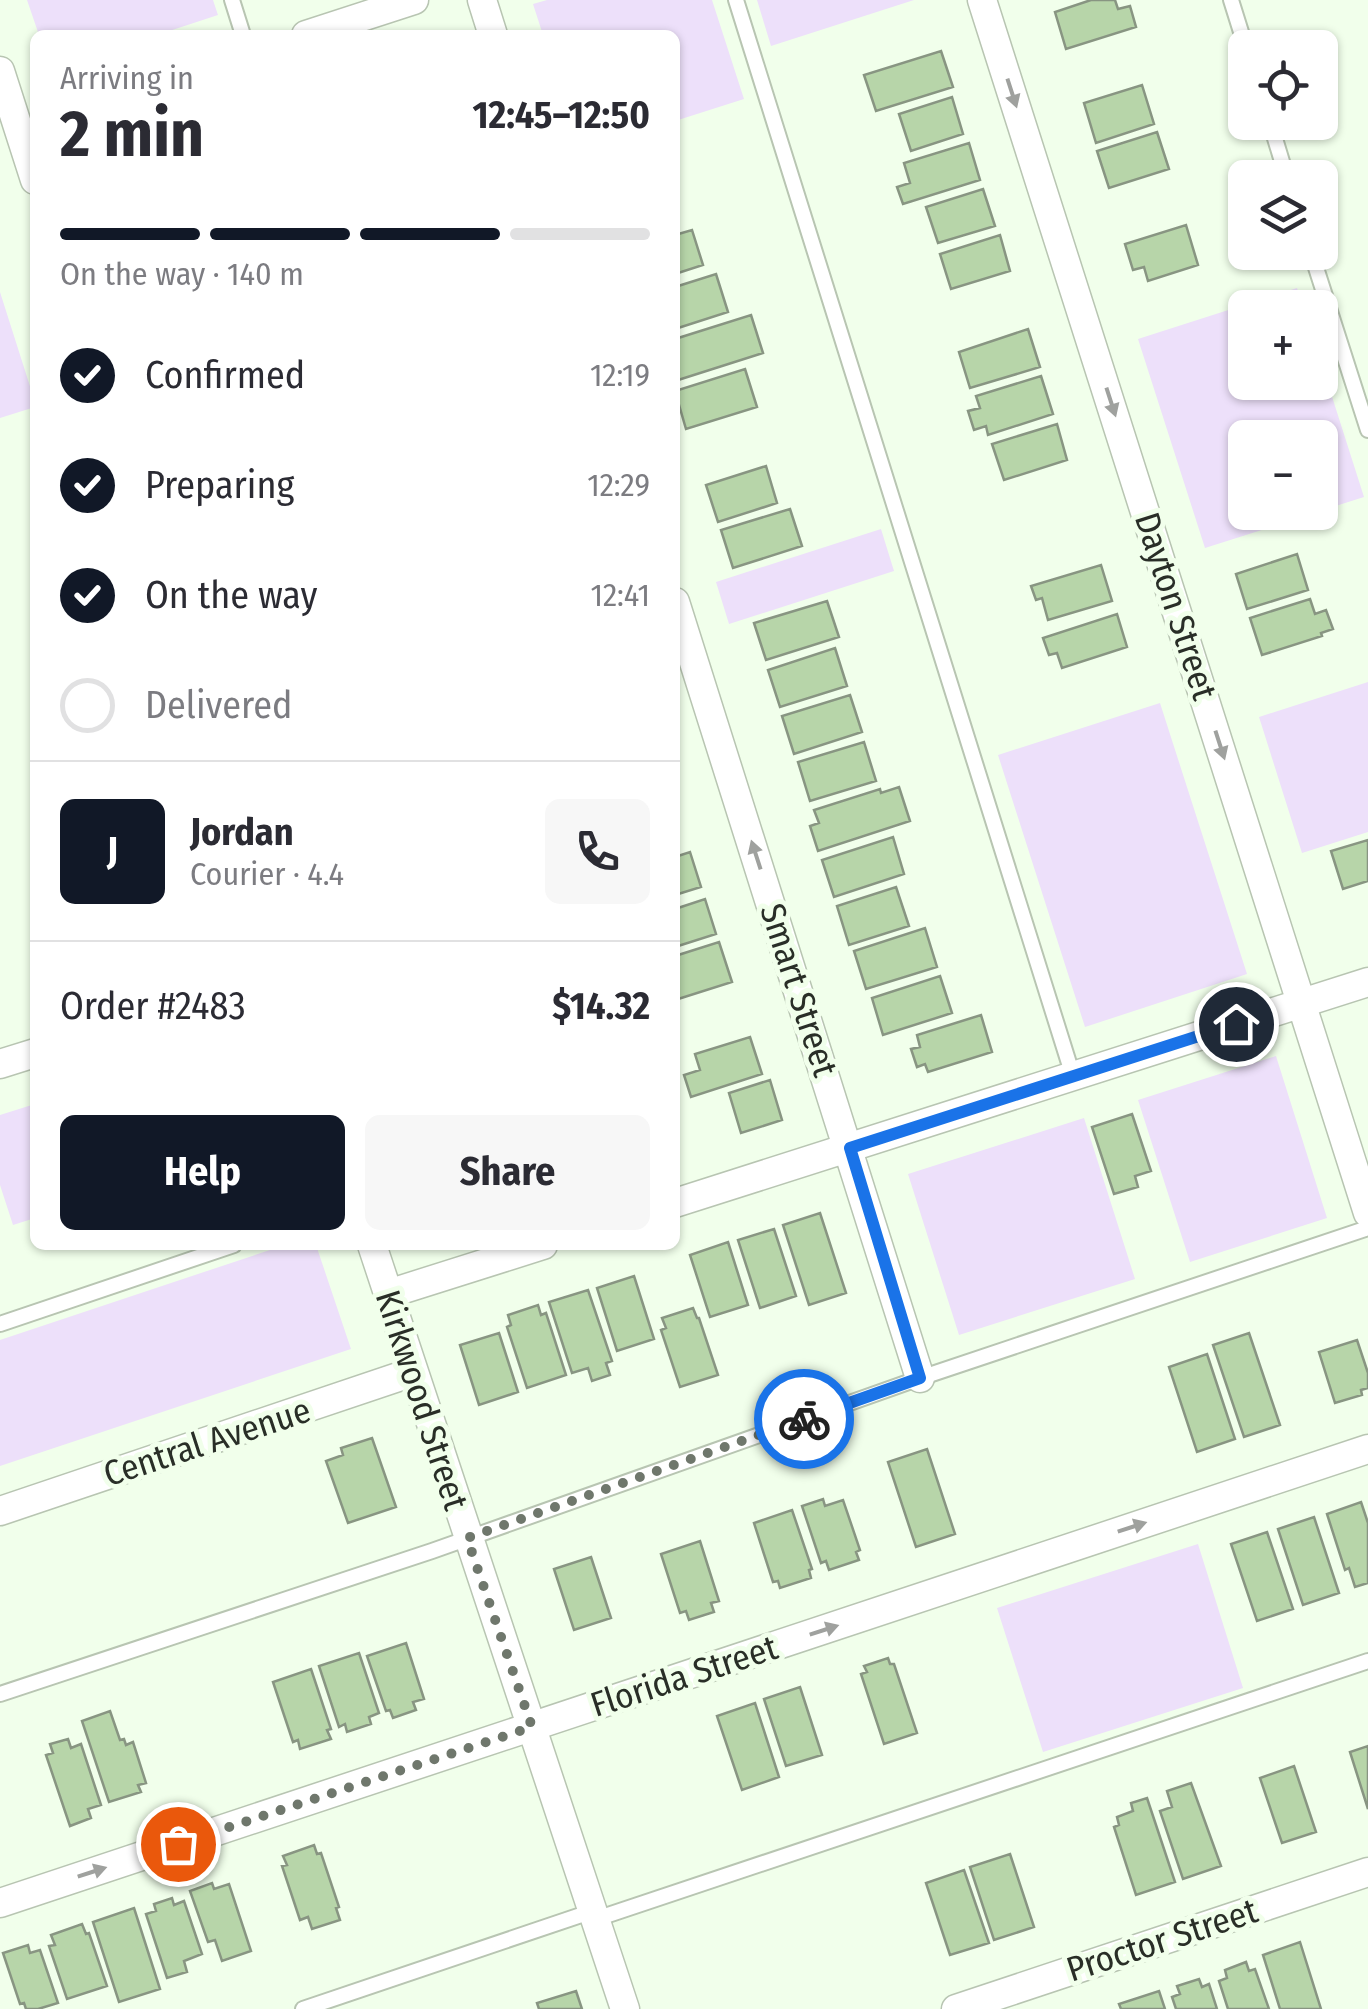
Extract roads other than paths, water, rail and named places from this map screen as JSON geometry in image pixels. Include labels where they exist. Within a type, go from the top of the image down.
[{"type":"street","points":[[321,30],[414,0]]},
{"type":"street","points":[[482,0],[492,30]]},
{"type":"street","name":"Dayton Street","points":[[982,0],[1368,1213]]},
{"type":"street","points":[[0,70],[27,125]]},
{"type":"street","name":"Smart Street","points":[[680,618],[920,1378]]},
{"type":"street","points":[[680,1202],[1368,982]]},
{"type":"street","points":[[0,1064],[30,1055]]},
{"type":"street","name":"Kirkwood Street","points":[[374,1250],[625,2009]]},
{"type":"street","points":[[388,1294],[527,1250]]},
{"type":"street","name":"Central Avenue","points":[[0,1511],[413,1372]]},
{"type":"street","name":"Florida Street","points":[[0,1903],[1368,1449]]},
{"type":"street","name":"Proctor Street","points":[[956,2009],[1368,1872]]},
{"type":"lane","points":[[232,0],[241,30]]},
{"type":"lane","points":[[736,0],[1074,1076]]},
{"type":"lane","points":[[1231,0],[1240,30]]},
{"type":"lane","points":[[1318,270],[1368,430]]},
{"type":"lane","points":[[0,1694],[1368,1228]]},
{"type":"lane","points":[[0,1324],[219,1250]]},
{"type":"lane","points":[[303,2009],[1368,1661]]}]
